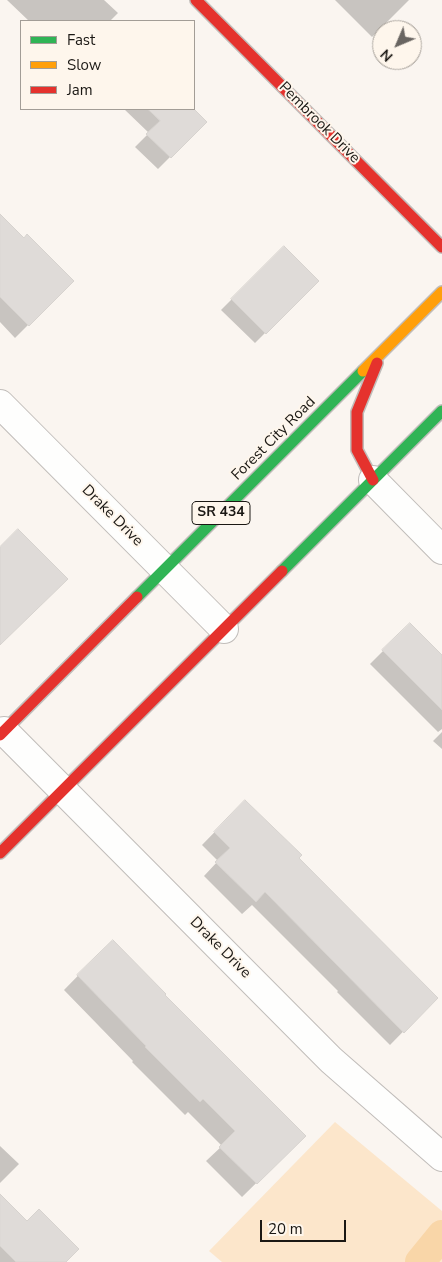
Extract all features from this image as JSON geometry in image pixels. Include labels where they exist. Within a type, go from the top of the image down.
[{"type":"main road","name":"Pembrook Drive","points":[[196,0],[442,247]]},
{"type":"main road","name":"Forest City Road","points":[[2,733],[442,292]]},
{"type":"main road","points":[[373,480],[357,450],[357,412],[382,352]]},
{"type":"main road","points":[[0,853],[442,411]]},
{"type":"street","name":"Drake Drive","points":[[0,404],[224,628]]},
{"type":"street","points":[[373,480],[442,550]]},
{"type":"street","name":"Drake Drive","points":[[2,733],[63,790],[331,1060],[441,1156]]},
{"type":"shaded area","points":[[335,1122],[442,1211],[442,1262],[222,1262],[209,1251]]},
{"type":"building","points":[[149,110],[195,110],[207,122],[171,158],[146,134],[160,121]]},
{"type":"building","points":[[0,214],[24,238],[27,234],[74,281],[29,326],[0,297]]},
{"type":"building","points":[[284,246],[319,281],[266,334],[231,299]]},
{"type":"building","points":[[18,529],[68,579],[0,645],[0,547]]},
{"type":"building","points":[[410,623],[442,655],[442,710],[382,650]]},
{"type":"building","points":[[245,800],[302,855],[299,858],[438,998],[404,1033],[265,892],[256,902],[215,862],[230,848],[214,832]]},
{"type":"building","points":[[113,940],[165,995],[306,1136],[257,1184],[219,1147],[235,1131],[203,1099],[200,1102],[77,975]]},
{"type":"building","points":[[0,1194],[27,1221],[39,1209],[79,1249],[66,1262],[16,1262],[0,1246]]},
{"type":"waterway","points":[[420,1262],[442,1235]]},
{"type":"traffic: fast","points":[[137,597],[363,371]]},
{"type":"traffic: fast","points":[[282,571],[442,411]]},
{"type":"traffic: slow","points":[[363,371],[442,292]]},
{"type":"traffic: jam","points":[[196,0],[442,247]]},
{"type":"traffic: jam","points":[[373,480],[357,450],[357,412],[377,363]]},
{"type":"traffic: jam","points":[[0,853],[282,571]]},
{"type":"traffic: jam","points":[[0,735],[137,597]]}]
